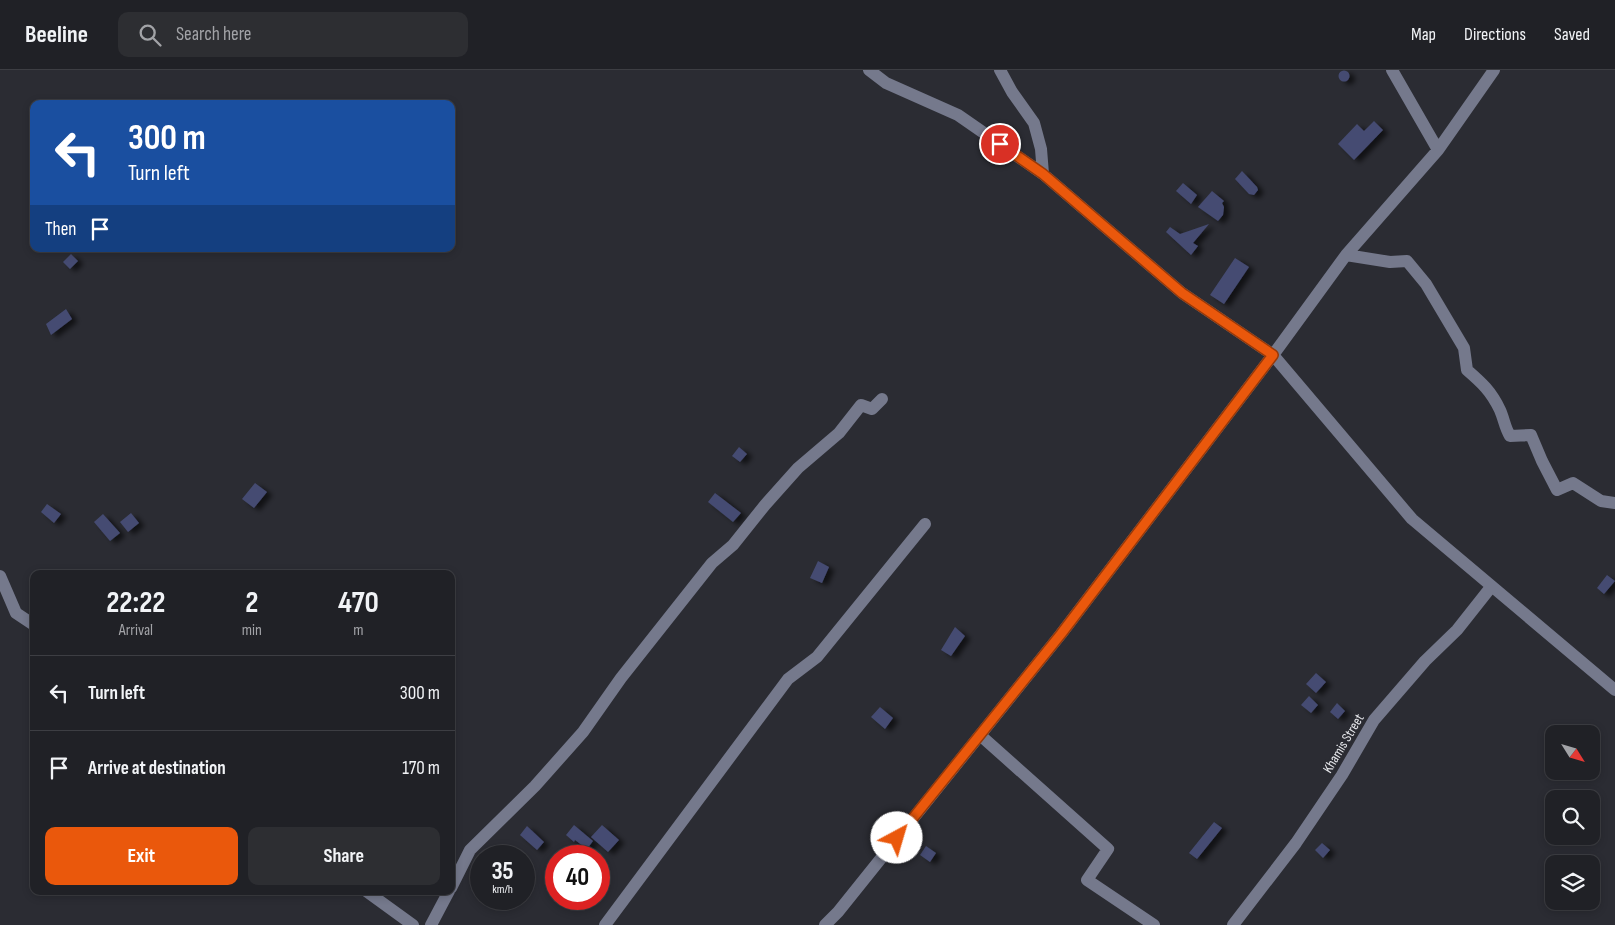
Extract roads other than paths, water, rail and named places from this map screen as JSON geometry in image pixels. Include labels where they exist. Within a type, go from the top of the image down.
[{"type":"street","points":[[869,70],[886,83],[958,115],[1043,174],[1182,293],[1273,355],[1412,519],[1615,690]]},
{"type":"street","points":[[1000,70],[1012,92],[1034,124],[1041,149],[1043,174]]},
{"type":"street","points":[[1392,70],[1438,150]]},
{"type":"street","points":[[825,925],[838,912],[1061,634],[1273,355],[1346,255],[1438,150],[1494,70]]},
{"type":"street","points":[[1346,255],[1390,262],[1408,261],[1426,284],[1464,348],[1466,370],[1488,388],[1510,436],[1530,435],[1557,490],[1572,483],[1602,501],[1615,503]]},
{"type":"street","points":[[455,880],[470,850],[535,786],[583,732],[621,678],[712,562],[732,545],[798,468],[839,433],[861,405],[872,408],[882,399]]},
{"type":"street","points":[[605,925],[788,679],[818,657],[925,524]]},
{"type":"street","points":[[0,576],[16,613],[30,622]]},
{"type":"street","name":"Khamis Street","points":[[1233,925],[1296,843],[1342,775],[1374,720],[1426,661],[1457,630],[1491,587]]},
{"type":"street","points":[[980,735],[1108,849],[1086,880],[1154,925]]},
{"type":"street","points":[[372,895],[414,925]]},
{"type":"street","points":[[432,925],[448,895]]}]
